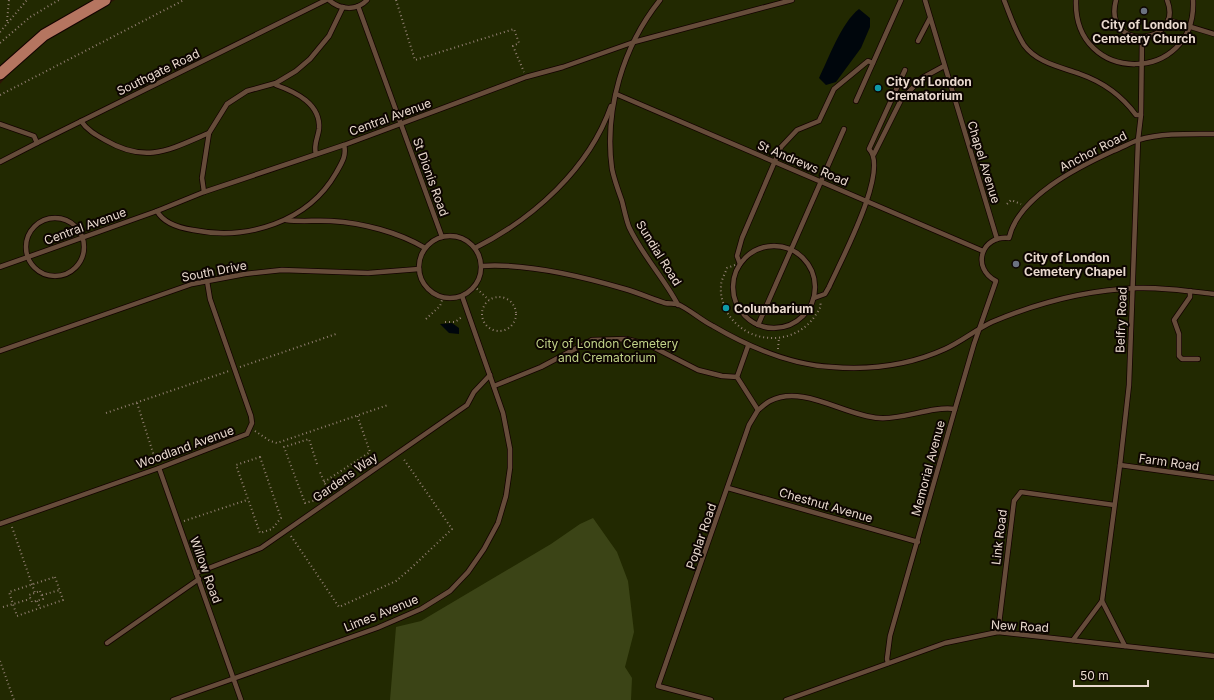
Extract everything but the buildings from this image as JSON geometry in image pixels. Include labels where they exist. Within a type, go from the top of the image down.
[{"type":"main road","points":[[0,74],[44,35],[105,0]]},
{"type":"lane","name":"Southgate Road","points":[[0,162],[327,0],[343,7]]},
{"type":"lane","points":[[204,192],[202,178],[209,133],[227,104],[238,96],[258,87],[276,83],[296,71],[319,49],[329,36],[343,7],[358,6],[368,0]]},
{"type":"lane","points":[[475,248],[510,228],[532,212],[557,189],[577,165],[597,137],[616,94],[634,42],[660,0]]},
{"type":"lane","name":"Central Avenue","points":[[0,267],[157,211],[204,192],[344,145],[526,77],[563,67],[634,42],[792,0]]},
{"type":"lane","points":[[856,101],[901,0]]},
{"type":"lane","name":"Chapel Avenue","points":[[925,0],[997,239]]},
{"type":"lane","points":[[1004,0],[1015,28],[1025,46],[1037,56],[1057,67],[1100,83],[1115,92],[1136,115],[1141,115]]},
{"type":"lane","points":[[1076,0],[1080,28],[1084,36],[1096,51],[1121,64],[1141,65],[1158,60],[1174,50],[1183,39],[1190,27],[1193,13],[1193,0]]},
{"type":"lane","points":[[1114,0],[1115,14],[1119,26],[1126,33],[1142,38],[1158,33],[1168,20],[1169,11],[1167,0]]},
{"type":"lane","name":"St Dionis Road","points":[[358,6],[442,237]]},
{"type":"lane","points":[[918,41],[930,18]]},
{"type":"lane","points":[[1168,20],[1214,34]]},
{"type":"lane","name":"Belfry Road","points":[[1073,640],[1102,601],[1120,465],[1129,385],[1138,140],[1141,115],[1142,38]]},
{"type":"lane","points":[[740,264],[736,256],[742,238],[781,147],[797,130],[819,121],[834,89],[868,61],[873,63]]},
{"type":"lane","points":[[814,298],[825,294],[829,287],[867,201],[873,186],[875,168],[874,154],[901,100],[922,78],[944,66]]},
{"type":"lane","points":[[874,154],[869,149],[905,70]]},
{"type":"lane","points":[[276,83],[276,85],[300,96],[314,109],[319,123],[314,148],[316,154]]},
{"type":"lane","name":"St Andrews Road","points":[[616,94],[983,251]]},
{"type":"lane","name":"Sundial Road","points":[[616,94],[611,118],[610,141],[612,170],[629,227],[678,305]]},
{"type":"lane","points":[[81,121],[94,134],[116,147],[148,153],[166,151],[184,145],[209,133]]},
{"type":"lane","points":[[0,124],[34,136],[38,143]]},
{"type":"lane","points":[[758,326],[844,130]]},
{"type":"lane","name":"Anchor Road","points":[[997,239],[1009,238],[1011,227],[1027,207],[1063,176],[1085,164],[1138,140],[1182,134],[1214,134]]},
{"type":"lane","points":[[157,211],[160,217],[169,223],[203,232],[230,233],[256,230],[285,220],[320,196],[331,182],[343,162],[345,150],[344,145]]},
{"type":"lane","points":[[57,218],[66,220],[74,226],[82,237],[83,252],[80,261],[75,268],[67,274],[48,276],[39,272],[32,266],[28,257],[26,248],[27,238],[39,223],[47,219],[57,218]]},
{"type":"lane","points":[[285,220],[331,221],[361,225],[392,234],[425,248]]},
{"type":"lane","points":[[451,235],[469,241],[475,248],[482,266],[481,275],[474,286],[462,296],[455,298],[443,297],[428,289],[423,283],[419,269],[420,259],[425,248],[431,242],[442,237],[451,235]]},
{"type":"lane","points":[[983,251],[991,241],[997,239]]},
{"type":"lane","points":[[768,246],[780,246],[791,249],[801,255],[809,264],[814,275],[816,287],[814,298],[809,309],[802,318],[792,325],[781,328],[758,326],[748,319],[740,310],[735,299],[733,287],[735,275],[740,264],[752,253],[768,246]]},
{"type":"lane","name":"Memorial Avenue","points":[[888,663],[887,659],[890,636],[955,409],[979,329],[996,281],[986,274],[983,269],[983,251]]},
{"type":"lane","points":[[482,266],[513,266],[576,276],[617,286],[665,303],[678,305],[748,346],[807,364],[850,368],[887,366],[915,360],[944,349],[992,322],[1052,302],[1091,294],[1132,289],[1190,291],[1214,294]]},
{"type":"lane","name":"South Drive","points":[[0,350],[192,284],[207,281],[282,270],[368,273],[419,269]]},
{"type":"lane","name":"Woodland Avenue","points":[[1,521],[9,520],[159,468],[240,438],[247,434],[251,428],[251,416],[210,299],[207,281]]},
{"type":"lane","points":[[1190,291],[1190,297],[1174,320],[1179,334],[1179,356],[1182,359],[1198,359]]},
{"type":"lane","points":[[462,296],[493,383],[541,367],[592,340],[626,339],[649,345],[698,370],[722,376],[737,376]]},
{"type":"lane","points":[[737,376],[748,346]]},
{"type":"lane","name":"Gardens Way","points":[[196,573],[261,548],[466,405],[477,389],[490,375]]},
{"type":"lane","points":[[737,376],[758,410],[770,401],[785,396],[803,397],[865,416],[881,418],[955,409]]},
{"type":"lane","name":"Limes Avenue","points":[[173,700],[400,619],[421,609],[450,591],[468,572],[484,549],[498,523],[506,496],[510,468],[510,449],[507,429],[493,383]]},
{"type":"lane","name":"Poplar Road","points":[[711,700],[658,686],[749,426],[758,410]]},
{"type":"lane","name":"Farm Road","points":[[1120,465],[1214,478]]},
{"type":"lane","name":"Willow Road","points":[[159,468],[241,700]]},
{"type":"lane","name":"Chestnut Avenue","points":[[728,488],[918,542]]},
{"type":"lane","name":"Link Road","points":[[998,632],[1014,501],[1022,492],[1114,505]]},
{"type":"lane","points":[[107,643],[199,580]]},
{"type":"lane","points":[[1102,601],[1125,646]]},
{"type":"lane","name":"New Road","points":[[786,700],[945,643],[998,632],[1214,656]]},
{"type":"path","points":[[7,21],[9,0]]},
{"type":"path","points":[[0,32],[7,21],[27,0]]},
{"type":"path","points":[[0,43],[30,17],[59,0]]},
{"type":"path","points":[[0,95],[184,0]]},
{"type":"path","points":[[396,0],[415,60],[514,29],[519,43],[513,46],[526,77]]},
{"type":"path","points":[[1007,204],[1011,200],[1027,207]]},
{"type":"path","points":[[722,280],[727,268]]},
{"type":"path","points":[[474,286],[489,300]]},
{"type":"path","points":[[426,319],[440,306],[443,297]]},
{"type":"path","points":[[500,297],[505,298],[513,305],[516,316],[514,321],[506,329],[495,330],[486,325],[482,314],[482,309],[489,300],[500,297]]},
{"type":"path","points":[[813,319],[820,308]]},
{"type":"path","points":[[445,322],[455,322],[468,312]]},
{"type":"path","points":[[732,325],[735,322]]},
{"type":"path","points":[[106,413],[336,334]]},
{"type":"path","points":[[779,338],[779,343]]},
{"type":"path","points":[[136,403],[159,468]]},
{"type":"path","points":[[251,428],[270,441],[277,443],[388,405]]},
{"type":"path","points":[[324,482],[370,452],[357,415]]},
{"type":"path","points":[[317,464],[309,438],[284,447],[305,503],[316,500],[327,488],[319,470]]},
{"type":"path","points":[[286,530],[339,607],[396,581],[452,530],[399,452]]},
{"type":"path","points":[[260,457],[281,518],[272,529],[260,533],[247,500],[236,465],[260,457]]},
{"type":"path","points":[[178,523],[247,500]]},
{"type":"path","points":[[9,520],[35,593]]},
{"type":"path","points":[[55,577],[60,590],[63,600],[17,616],[9,592],[55,577]]},
{"type":"path","points":[[42,595],[60,590]]},
{"type":"path","points":[[30,599],[29,595],[40,591],[42,595]]},
{"type":"path","points":[[4,607],[30,599],[32,602],[37,601],[43,599],[42,595]]},
{"type":"path","points":[[37,601],[40,608]]},
{"type":"path","points":[[0,661],[14,700]]},
{"type":"green space","points":[[0,0],[94,0],[40,30],[0,67]]},
{"type":"green space","name":"City of London Cemetery and Crematorium","points":[[115,0],[1214,0],[1214,700],[0,700],[0,84],[14,68],[49,37]]},
{"type":"green space","points":[[593,518],[617,552],[628,581],[634,632],[625,667],[632,678],[631,700],[390,700],[396,627],[421,621],[551,544],[580,524]]},
{"type":"shaded area","points":[[859,9],[870,18],[870,27],[861,48],[836,82],[826,85],[819,78],[841,32]]},
{"type":"shaded area","points":[[452,323],[459,328],[459,334],[449,333],[440,324]]},
{"type":"place","name":"City of London Cemetery Church","points":[[1144,11]]},
{"type":"place","name":"City of London Crematorium","points":[[878,88]]},
{"type":"place","name":"City of London Cemetery Chapel","points":[[1016,264]]},
{"type":"place","name":"Columbarium","points":[[726,308]]}]
